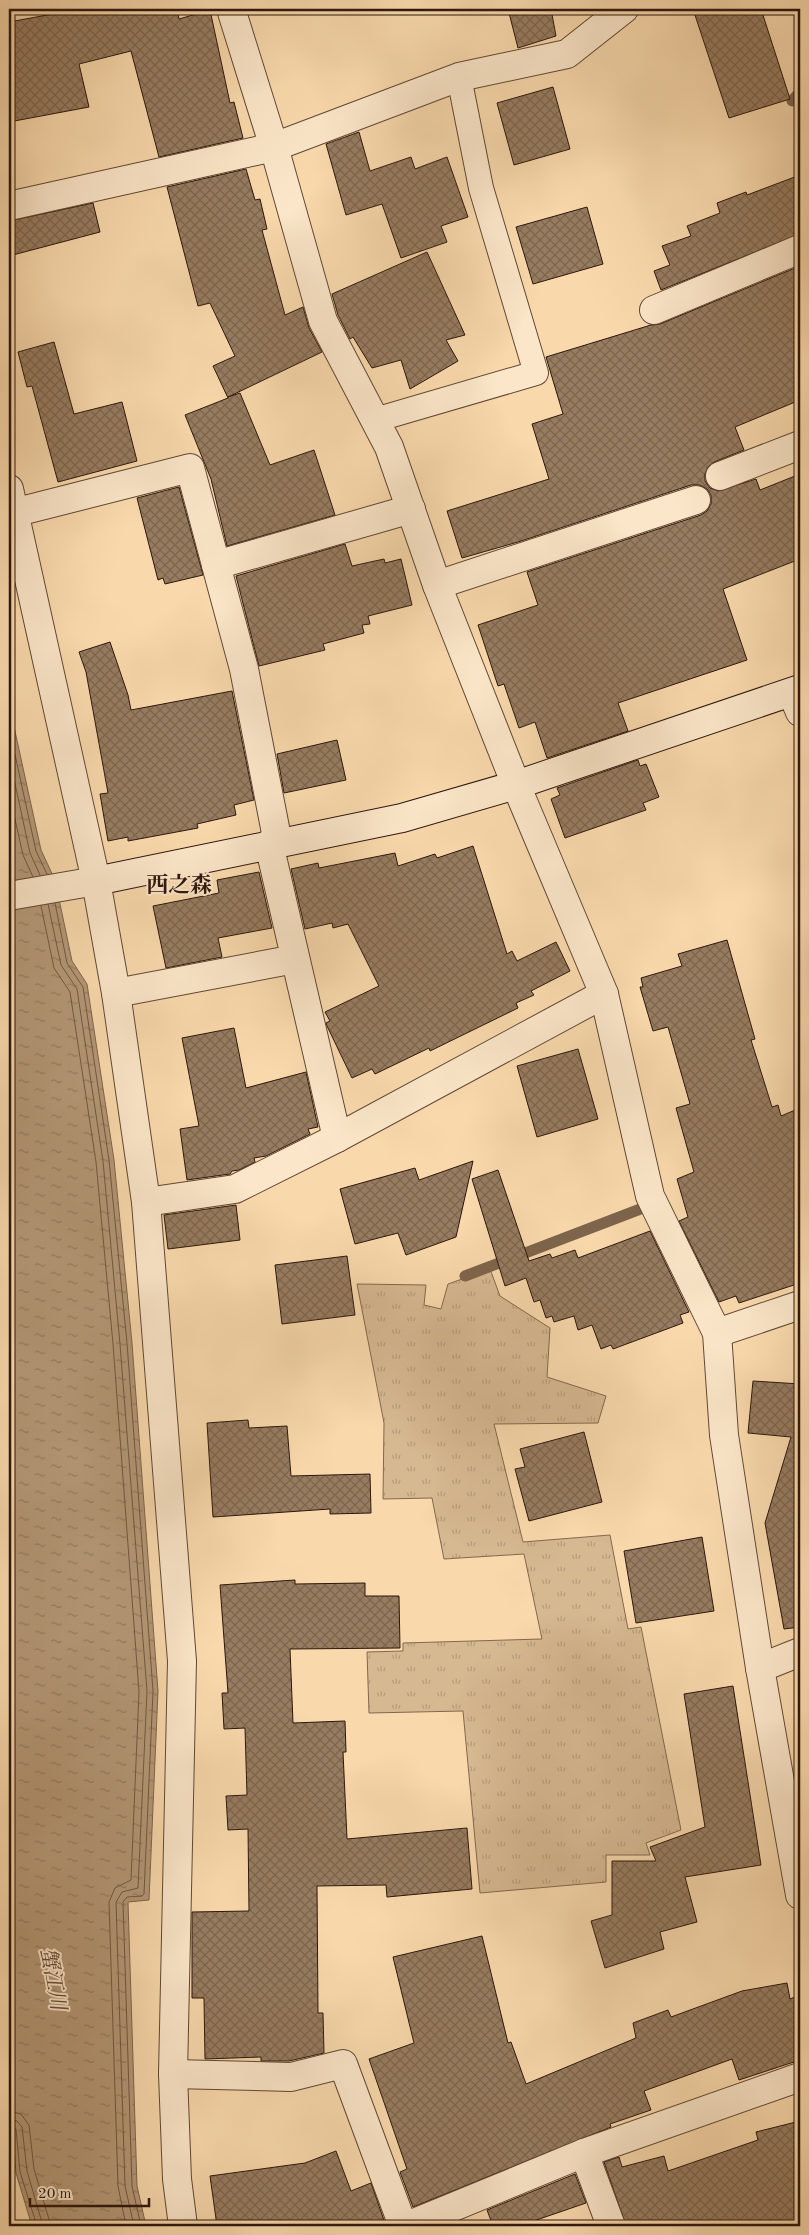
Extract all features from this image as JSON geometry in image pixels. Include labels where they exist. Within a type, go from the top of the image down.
[{"type":"street","points":[[231,9],[274,147],[323,321],[389,448],[437,585],[516,785],[604,994],[650,1196],[717,1333],[724,1435],[760,1668],[790,1779],[800,1896]]},
{"type":"street","points":[[9,206],[274,147],[459,77],[567,54],[624,9]]},
{"type":"street","points":[[654,310],[800,249]]},
{"type":"street","points":[[720,476],[800,445]]},
{"type":"street","points":[[183,2226],[176,2179],[173,2074],[182,1661],[146,1202],[116,993],[96,881],[11,501],[190,468],[244,669],[273,844],[295,959],[337,1138]]},
{"type":"street","points":[[437,585],[696,500]]},
{"type":"street","points":[[216,565],[411,509]]},
{"type":"street","points":[[9,896],[68,887],[402,818],[798,698]]},
{"type":"street","points":[[116,993],[295,959]]},
{"type":"street","points":[[146,1202],[235,1189],[337,1138],[604,994]]},
{"type":"street","points":[[717,1333],[800,1305]]},
{"type":"street","points":[[760,1668],[800,1652]]},
{"type":"street","points":[[173,2074],[291,2077],[343,2064],[403,2226]]},
{"type":"street","points":[[407,2226],[584,2153],[800,2077]]},
{"type":"street","points":[[584,2153],[611,2226]]},
{"type":"lane","points":[[375,420],[536,373],[481,188],[459,77]]},
{"type":"green space","points":[[490,1269],[500,1296],[550,1328],[547,1377],[606,1396],[598,1423],[494,1424],[523,1542],[610,1535],[628,1629],[641,1627],[681,1830],[646,1843],[650,1855],[606,1855],[606,1882],[480,1893],[463,1711],[369,1713],[367,1652],[403,1651],[403,1643],[542,1639],[524,1554],[444,1559],[432,1498],[383,1499],[384,1423],[357,1284],[426,1285],[424,1305],[441,1309],[448,1284]]},
{"type":"water","name":"蟹江川","points":[[9,704],[41,850],[55,880],[72,961],[87,984],[114,1160],[132,1343],[158,1691],[149,1900],[128,1902],[137,2186],[146,2226],[32,2226],[16,2173],[13,2136],[9,2121]]},
{"type":"building","points":[[80,9],[177,9],[179,19],[210,10],[230,103],[234,102],[243,138],[159,157],[131,51],[79,64],[89,107],[9,122],[9,22]]},
{"type":"building","points":[[508,9],[551,9],[556,36],[518,48]]},
{"type":"building","points":[[693,9],[761,9],[790,99],[729,118]]},
{"type":"building","points":[[553,87],[570,149],[514,165],[497,103]]},
{"type":"building","points":[[359,132],[370,171],[411,157],[415,169],[447,157],[468,217],[441,226],[447,242],[401,258],[382,204],[346,215],[326,144]]},
{"type":"building","points":[[246,169],[255,200],[260,199],[267,229],[262,230],[285,315],[303,307],[309,328],[322,352],[228,397],[240,393],[270,465],[314,450],[335,515],[227,546],[211,479],[185,415],[228,398],[213,366],[235,356],[210,303],[198,306],[167,187]]},
{"type":"building","points":[[800,175],[800,234],[661,290],[654,271],[670,265],[662,246],[691,236],[687,226],[720,213],[717,203],[746,192],[747,195]]},
{"type":"building","points":[[93,203],[100,232],[9,256],[9,221]]},
{"type":"building","points":[[587,207],[603,264],[533,284],[516,227]]},
{"type":"building","points":[[427,252],[465,335],[446,340],[458,361],[410,389],[401,360],[372,368],[353,337],[350,339],[338,315],[332,294]]},
{"type":"building","points":[[800,266],[800,400],[735,427],[744,450],[714,462],[708,467],[705,481],[710,488],[718,491],[756,479],[760,490],[800,474],[800,559],[723,589],[747,660],[618,703],[628,731],[547,758],[535,722],[519,728],[504,684],[498,686],[478,625],[538,605],[527,572],[701,515],[707,511],[711,504],[711,495],[707,489],[700,485],[691,485],[518,542],[462,558],[447,511],[549,479],[532,424],[563,414],[546,357],[651,325],[660,324]]},
{"type":"building","points":[[54,342],[74,414],[122,402],[137,461],[58,482],[32,386],[27,387],[18,352]]},
{"type":"building","points":[[179,487],[203,575],[165,584],[163,578],[158,580],[137,498]]},
{"type":"building","points":[[345,544],[352,566],[384,559],[385,563],[401,559],[412,605],[368,616],[370,624],[362,625],[364,633],[323,644],[325,650],[259,666],[236,576]]},
{"type":"building","points":[[110,642],[128,695],[131,710],[232,691],[254,800],[234,805],[236,815],[197,824],[198,828],[128,841],[128,837],[108,841],[100,794],[108,793],[86,672],[79,652]]},
{"type":"building","points":[[337,740],[346,780],[284,793],[277,754]]},
{"type":"building","points":[[638,760],[640,766],[646,764],[659,797],[643,803],[646,810],[565,838],[551,799],[560,795],[557,788]]},
{"type":"building","points":[[473,846],[507,954],[512,951],[517,961],[556,942],[570,971],[531,991],[534,995],[516,1003],[518,1008],[430,1051],[429,1048],[375,1074],[372,1069],[352,1078],[327,1026],[326,1023],[330,1021],[325,1012],[379,986],[348,924],[333,928],[332,923],[305,929],[291,869],[318,863],[319,868],[395,853],[398,866],[435,854],[437,858]]},
{"type":"building","points":[[259,872],[272,928],[218,938],[222,957],[166,968],[153,906],[219,893],[217,880]]},
{"type":"building","points":[[727,940],[755,1039],[751,1040],[772,1107],[778,1105],[781,1116],[800,1108],[800,1283],[739,1303],[736,1296],[719,1302],[679,1221],[688,1217],[677,1179],[694,1172],[676,1108],[690,1104],[668,1027],[653,1031],[640,987],[643,987],[641,978],[682,966],[678,954]]},
{"type":"building","points":[[234,1028],[246,1088],[306,1072],[318,1127],[308,1129],[310,1134],[266,1156],[254,1158],[255,1162],[239,1170],[232,1171],[230,1174],[187,1180],[180,1129],[199,1126],[182,1038]]},
{"type":"building","points":[[578,1049],[598,1119],[537,1137],[517,1066]]},
{"type":"building","points":[[473,1161],[456,1237],[406,1255],[398,1233],[355,1244],[340,1189],[415,1168],[419,1180]]},
{"type":"building","points":[[498,1170],[529,1261],[550,1254],[552,1258],[575,1250],[578,1258],[650,1231],[689,1312],[680,1315],[683,1323],[613,1349],[611,1345],[601,1349],[592,1325],[578,1330],[574,1316],[554,1322],[552,1316],[546,1318],[540,1300],[534,1302],[526,1278],[505,1286],[472,1179]]},
{"type":"building","points":[[236,1205],[240,1240],[168,1249],[164,1215]]},
{"type":"building","points":[[347,1256],[355,1315],[282,1324],[275,1265]]},
{"type":"building","points":[[753,1381],[800,1384],[800,1627],[784,1629],[765,1523],[791,1437],[748,1433]]},
{"type":"building","points":[[248,1420],[249,1428],[287,1426],[291,1476],[370,1474],[371,1513],[330,1514],[330,1509],[213,1517],[207,1423]]},
{"type":"building","points":[[584,1432],[602,1502],[529,1521],[515,1469],[525,1467],[520,1449]]},
{"type":"building","points":[[702,1537],[714,1611],[636,1623],[624,1551]]},
{"type":"building","points":[[295,1580],[295,1584],[365,1583],[365,1596],[399,1596],[400,1648],[290,1649],[293,1723],[345,1721],[346,1752],[343,1752],[347,1839],[467,1828],[472,1889],[387,1897],[386,1885],[317,1886],[318,2013],[323,2013],[324,2053],[289,2061],[261,2061],[261,2057],[205,2059],[204,1998],[192,1998],[192,1912],[249,1911],[248,1829],[228,1830],[226,1796],[247,1795],[245,1728],[224,1729],[222,1693],[228,1693],[220,1585]]},
{"type":"building","points":[[733,1686],[761,1865],[685,1877],[697,1922],[660,1932],[664,1949],[605,1968],[591,1921],[612,1915],[612,1861],[656,1861],[650,1847],[705,1827],[684,1694]]},
{"type":"building","points":[[482,1936],[508,2043],[511,2042],[526,2084],[636,2038],[633,2023],[668,2010],[671,2017],[742,1991],[787,1983],[790,1999],[795,1997],[800,2029],[800,2060],[739,2080],[732,2059],[644,2091],[651,2110],[610,2124],[611,2127],[413,2207],[400,2172],[407,2169],[369,2059],[414,2043],[393,1957]]},
{"type":"building","points":[[800,2121],[800,2226],[626,2226],[604,2162],[619,2157],[622,2167],[664,2156],[668,2171],[758,2140],[756,2132]]},
{"type":"building","points":[[336,2151],[351,2191],[371,2183],[386,2226],[217,2226],[210,2176],[305,2163]]},
{"type":"building","points":[[575,2174],[586,2203],[519,2226],[493,2226],[487,2210]]},
{"type":"waterway","points":[[792,101],[800,92]]},
{"type":"waterway","points":[[465,1276],[643,1208]]},
{"type":"district","name":"西之森","points":[[179,886]]}]
